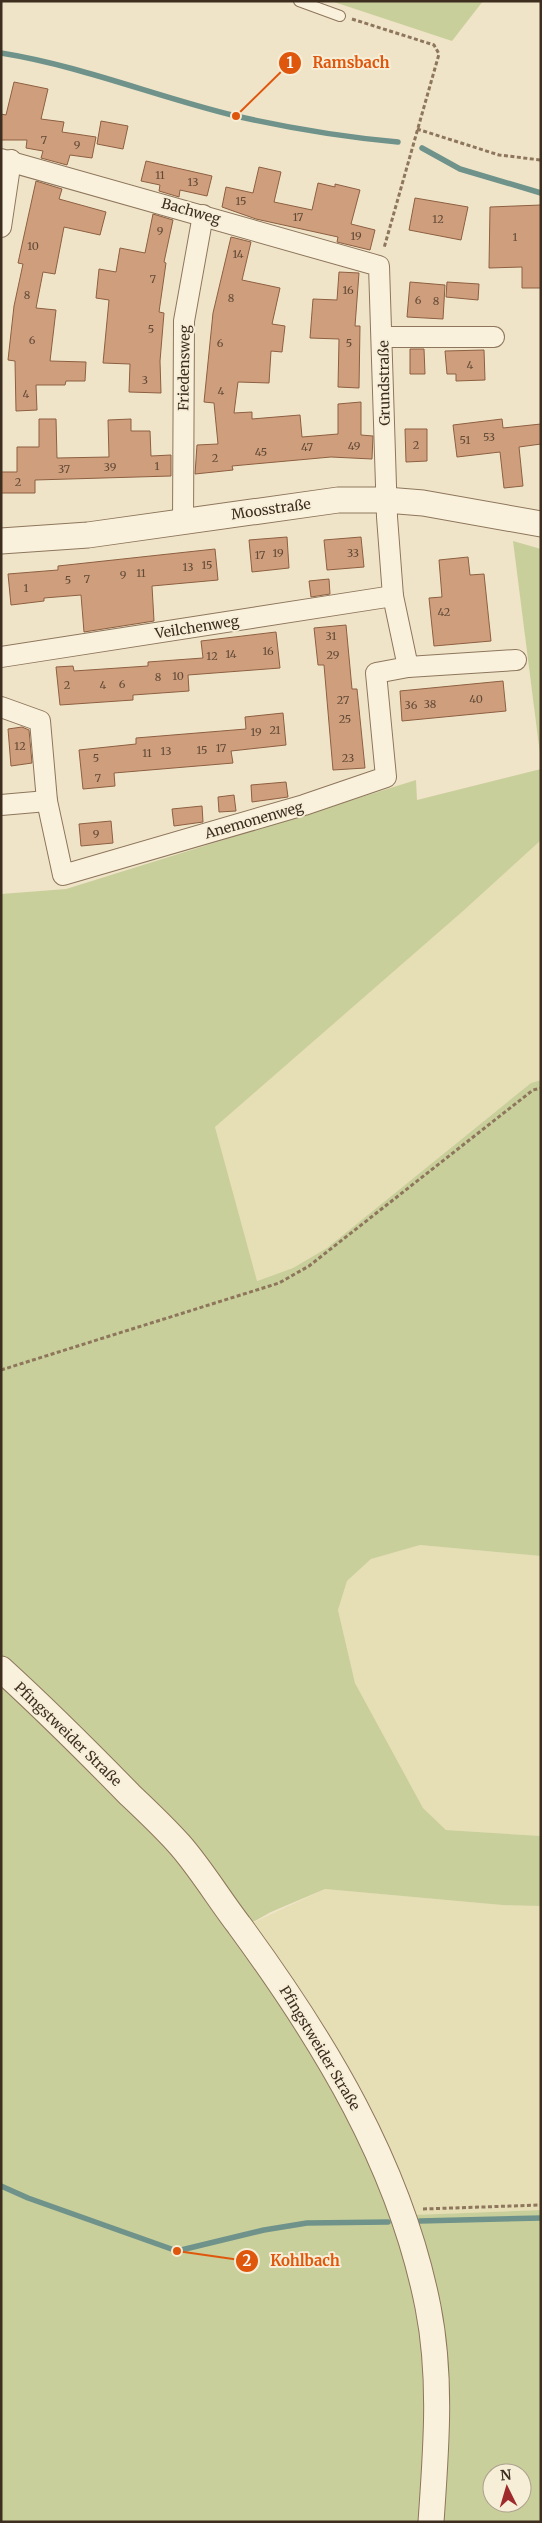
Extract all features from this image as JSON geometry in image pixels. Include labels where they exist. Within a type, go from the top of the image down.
[{"type":"street","name":"Bachweg","points":[[6,159],[380,266]]},
{"type":"street","points":[[1,227],[6,159]]},
{"type":"street","name":"Friedensweg","points":[[183,523],[184,321],[203,215]]},
{"type":"street","name":"Grundstraße","points":[[380,266],[386,500]]},
{"type":"street","points":[[383,337],[494,337]]},
{"type":"street","name":"Moosstraße","points":[[1,541],[88,536],[338,500],[386,500],[478,511],[541,524]]},
{"type":"street","points":[[386,500],[393,596],[408,667]]},
{"type":"street","name":"Veilchenweg","points":[[1,657],[393,596]]},
{"type":"street","name":"Anemonenweg","points":[[1,706],[40,720],[47,801],[63,875],[304,805],[386,777],[376,673],[408,667],[516,660]]},
{"type":"street","points":[[1,805],[47,801]]},
{"type":"street","name":"Pfingstweider Straße","points":[[1,1669],[63,1726],[180,1845],[286,1989],[348,2092],[375,2145],[400,2210],[420,2273],[433,2342],[437,2433],[431,2522]]},
{"type":"lane","points":[[299,1],[340,16]]},
{"type":"path","points":[[340,16],[434,45],[439,54],[380,266]]},
{"type":"path","points":[[417,129],[499,155],[541,160]]},
{"type":"path","points":[[1,1370],[279,1283],[309,1266],[533,1090],[541,1088]]},
{"type":"path","points":[[400,2210],[541,2205]]},
{"type":"shaded area","points":[[541,835],[541,1080],[531,1083],[327,1248],[293,1268],[256,1281],[215,1127]]},
{"type":"shaded area","points":[[420,1545],[541,1556],[541,1836],[446,1830],[423,1808],[355,1683],[338,1610],[347,1581],[371,1559]]},
{"type":"shaded area","points":[[325,1889],[502,1905],[541,1906],[541,2210],[413,2215],[250,1924]]},
{"type":"green space","points":[[331,1],[483,1],[452,41]]},
{"type":"green space","points":[[513,541],[541,549],[541,762]]},
{"type":"green space","points":[[541,769],[541,840],[463,911],[215,1127],[257,1281],[293,1268],[327,1248],[531,1083],[541,1080],[541,1556],[420,1545],[371,1559],[347,1581],[338,1610],[355,1683],[423,1808],[446,1830],[541,1836],[541,1906],[502,1905],[325,1889],[271,1912],[235,1932],[336,2086],[389,2199],[420,2320],[428,2411],[422,2522],[1,2522],[1,894],[66,889],[416,780],[417,800]]},
{"type":"green space","points":[[541,2210],[541,2522],[439,2522],[413,2215]]},
{"type":"building","points":[[14,82],[48,89],[41,119],[64,122],[62,132],[96,137],[92,158],[70,155],[67,165],[41,158],[43,151],[26,148],[27,140],[1,140],[1,114],[6,115]]},
{"type":"building","points":[[101,121],[128,126],[123,149],[97,144]]},
{"type":"building","points":[[146,161],[212,176],[207,196],[180,190],[179,197],[159,191],[160,185],[141,181]]},
{"type":"building","points":[[259,167],[281,172],[274,202],[312,210],[318,183],[335,187],[335,184],[360,190],[351,224],[375,230],[370,250],[337,242],[338,237],[256,219],[222,207],[226,187],[253,193]]},
{"type":"building","points":[[36,181],[62,189],[59,199],[106,212],[100,235],[64,227],[55,274],[43,272],[36,308],[56,310],[50,361],[86,362],[85,381],[66,381],[65,385],[36,385],[37,410],[16,411],[15,361],[8,360],[14,306],[23,264],[18,263]]},
{"type":"building","points":[[415,198],[468,207],[461,240],[409,230]]},
{"type":"building","points":[[541,205],[541,288],[522,288],[522,267],[489,268],[490,207]]},
{"type":"building","points":[[153,214],[173,220],[164,262],[166,263],[159,312],[164,313],[160,361],[161,393],[129,392],[130,364],[103,363],[109,300],[96,298],[99,269],[116,272],[120,248],[145,253]]},
{"type":"building","points":[[231,237],[251,242],[242,280],[280,288],[272,324],[285,326],[282,352],[271,351],[269,383],[238,382],[234,413],[252,412],[252,419],[300,415],[302,437],[338,434],[338,404],[361,402],[361,435],[373,436],[372,459],[331,457],[232,466],[233,470],[195,474],[197,445],[218,444],[214,403],[204,402],[213,313]]},
{"type":"building","points":[[339,272],[359,273],[355,326],[360,326],[359,388],[338,387],[339,339],[310,338],[313,299],[337,300]]},
{"type":"building","points":[[410,282],[445,285],[443,319],[407,317]]},
{"type":"building","points":[[447,282],[479,284],[478,300],[446,297]]},
{"type":"building","points":[[410,349],[424,349],[425,374],[410,374]]},
{"type":"building","points":[[484,350],[485,380],[456,381],[456,374],[447,374],[445,351]]},
{"type":"building","points":[[39,419],[56,419],[57,458],[109,457],[108,420],[131,419],[131,431],[150,431],[151,456],[171,455],[171,476],[35,480],[35,493],[1,493],[1,472],[17,472],[17,447],[39,447]]},
{"type":"building","points":[[502,419],[503,428],[541,424],[541,444],[519,447],[523,486],[504,488],[500,452],[457,457],[453,425]]},
{"type":"building","points":[[405,429],[427,429],[427,461],[406,462]]},
{"type":"building","points":[[287,537],[289,568],[252,572],[249,540]]},
{"type":"building","points":[[361,537],[364,567],[327,570],[324,540]]},
{"type":"building","points":[[215,549],[218,580],[152,586],[154,621],[84,632],[81,595],[44,598],[44,601],[11,605],[8,574],[58,570],[58,566]]},
{"type":"building","points":[[468,557],[470,575],[484,574],[491,641],[434,646],[429,598],[442,597],[439,560]]},
{"type":"building","points":[[329,579],[330,594],[311,597],[309,581]]},
{"type":"building","points":[[346,625],[352,689],[357,689],[365,768],[333,770],[324,665],[318,665],[314,628]]},
{"type":"building","points":[[276,632],[280,668],[188,675],[189,691],[133,695],[133,700],[60,705],[56,667],[73,666],[74,671],[148,666],[148,662],[203,658],[201,641]]},
{"type":"building","points":[[503,681],[506,711],[402,721],[400,691]]},
{"type":"building","points":[[283,713],[286,745],[231,751],[233,763],[114,773],[115,786],[83,789],[79,750],[136,744],[136,738],[246,729],[245,717]]},
{"type":"building","points":[[22,727],[29,730],[32,763],[11,766],[8,729]]},
{"type":"building","points":[[286,782],[288,797],[252,802],[251,785]]},
{"type":"building","points":[[234,795],[236,811],[219,812],[218,797]]},
{"type":"building","points":[[202,806],[203,822],[174,826],[172,809]]},
{"type":"building","points":[[111,821],[113,843],[81,846],[79,824]]},
{"type":"waterway","points":[[1,53],[61,66],[236,116],[317,132],[398,142]]},
{"type":"waterway","points":[[422,148],[460,169],[541,193]]},
{"type":"waterway","points":[[1,2186],[28,2198],[177,2251],[264,2230],[307,2223],[388,2222]]},
{"type":"waterway","points":[[420,2221],[541,2218]]},
{"type":"place","name":"Ramsbach","points":[[236,116]]},
{"type":"place","name":"Kohlbach","points":[[177,2251]]}]
